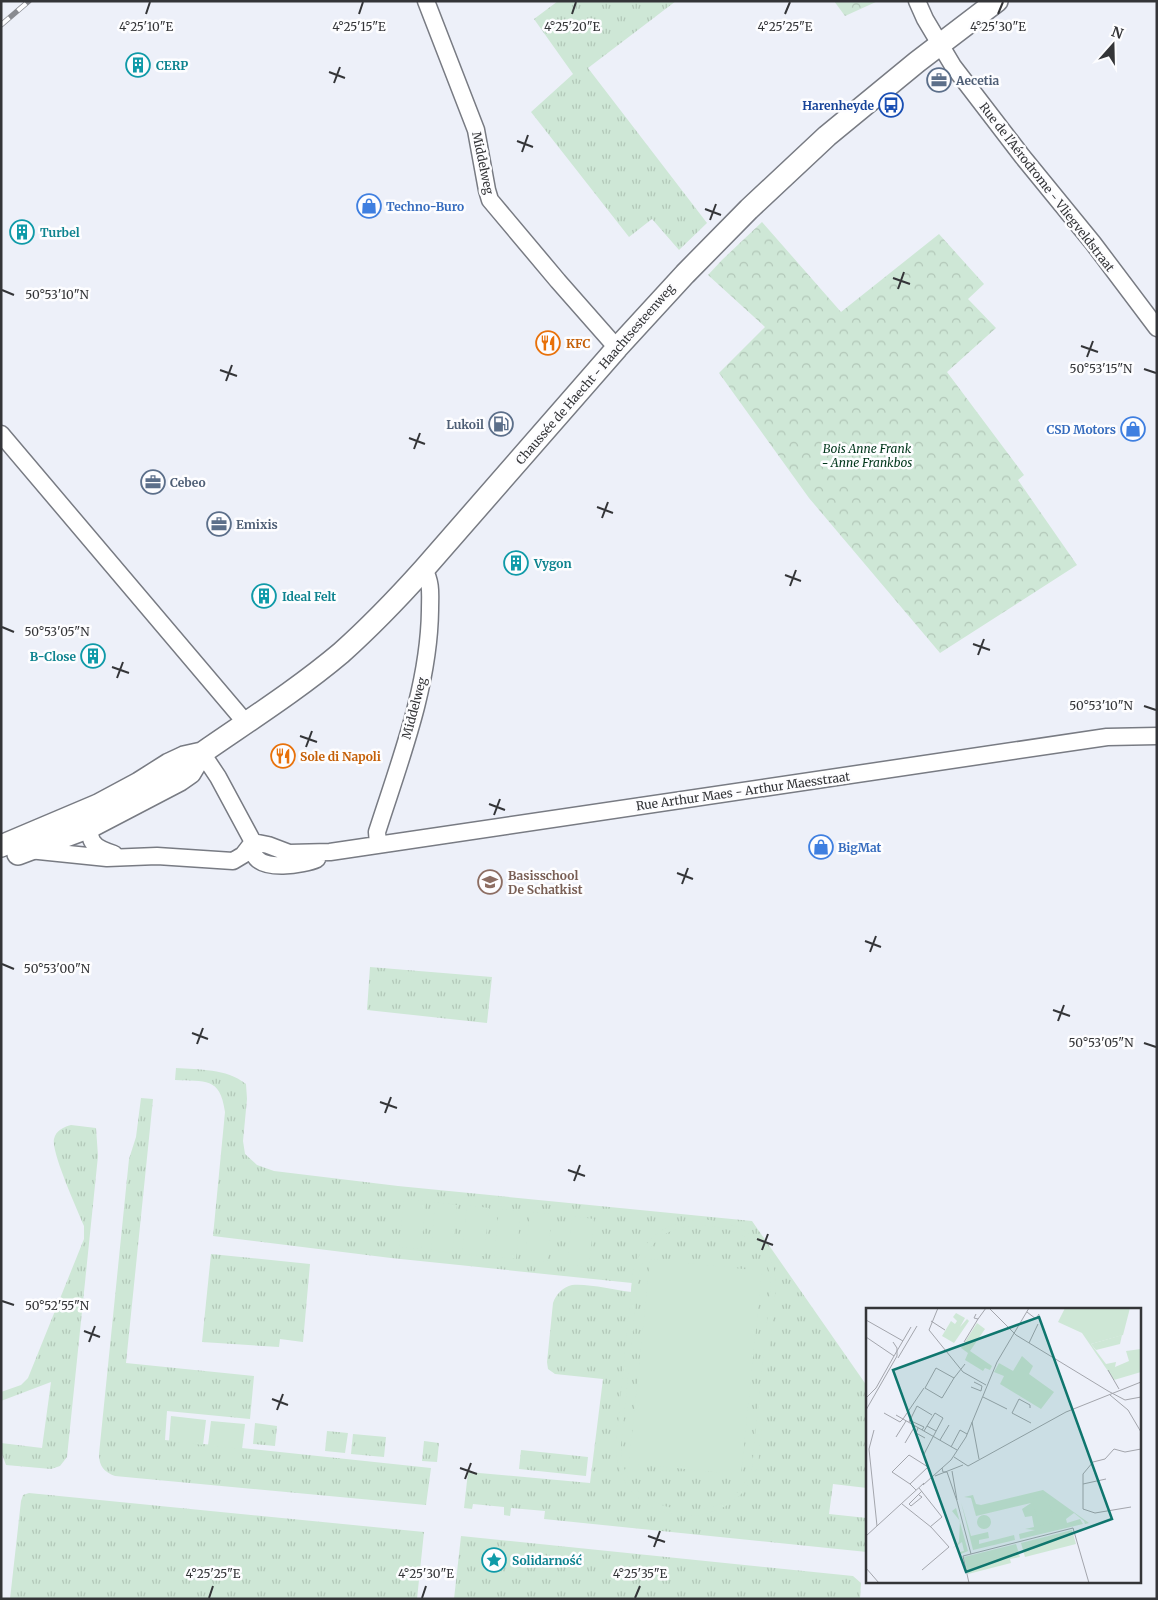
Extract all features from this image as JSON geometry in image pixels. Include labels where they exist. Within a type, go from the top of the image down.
[{"type":"main road","name":"Chaussée de Haecht - Haachtsesteenweg","points":[[1,859],[90,827],[185,777],[190,773],[202,754],[342,652],[391,605],[617,348],[685,274],[750,209],[827,136],[940,44],[997,1]]},
{"type":"main road","name":"Chaussée de Haecht - Haachtsesteenweg","points":[[1,846],[98,805],[139,784],[169,764],[184,757],[202,754]]},
{"type":"street","name":"Middelweg","points":[[426,1],[476,130],[490,200],[617,348]]},
{"type":"street","name":"Rue de l'Aérodrome - Vliegveldstraat","points":[[917,1],[953,66],[1022,156],[1093,243],[1157,328]]},
{"type":"street","points":[[1,434],[246,723]]},
{"type":"street","name":"Middelweg","points":[[378,844],[377,832],[421,691],[430,626],[430,581],[424,569]]},
{"type":"street","name":"Rue Arthur Maes - Arthur Maesstraat","points":[[202,754],[218,777],[253,842],[254,854],[260,861],[280,866],[309,863],[330,852],[378,844],[1107,737],[1157,736]]},
{"type":"street","points":[[98,805],[90,827],[90,839],[99,849],[123,856]]},
{"type":"street","points":[[29,850],[107,858],[157,856],[233,861],[243,855],[253,842]]},
{"type":"green space","points":[[558,1],[676,1],[588,68],[707,223],[679,250],[652,219],[629,237],[531,112],[573,74],[534,19]]},
{"type":"green space","points":[[834,1],[878,1],[845,16]]},
{"type":"green space","name":"Bois Anne Frank - Anne Frankbos","points":[[762,222],[841,312],[939,234],[984,284],[968,299],[996,328],[947,372],[1024,475],[1018,480],[1077,565],[940,653],[809,498],[719,373],[765,327],[708,275]]},
{"type":"green space","points":[[370,967],[492,977],[487,1023],[367,1010]]},
{"type":"green space","points":[[176,1068],[221,1072],[246,1084],[247,1099],[243,1141],[245,1154],[257,1165],[274,1171],[398,1186],[752,1221],[866,1385],[866,1488],[833,1484],[829,1514],[866,1518],[866,1552],[544,1519],[545,1511],[511,1508],[510,1516],[504,1515],[504,1507],[473,1504],[472,1509],[464,1508],[468,1472],[590,1483],[603,1379],[555,1374],[548,1369],[547,1362],[553,1303],[560,1291],[572,1285],[631,1292],[632,1283],[391,1258],[213,1236],[225,1112],[223,1100],[215,1087],[209,1083],[175,1080]]},
{"type":"green space","points":[[141,1098],[153,1099],[126,1363],[254,1376],[250,1419],[167,1411],[165,1440],[431,1468],[426,1505],[115,1476],[103,1468],[99,1454],[129,1159],[136,1137]]},
{"type":"green space","points":[[71,1125],[96,1128],[98,1156],[67,1457],[60,1466],[51,1469],[6,1465],[1,1451],[1,1443],[42,1448],[51,1382],[1,1401],[1,1392],[21,1385],[28,1378],[84,1239],[84,1226],[54,1146],[54,1139],[58,1131]]},
{"type":"green space","points":[[404,1199],[426,1201],[421,1249],[399,1247]]},
{"type":"green space","points":[[435,1202],[457,1205],[452,1253],[431,1250]]},
{"type":"green space","points":[[467,1205],[489,1208],[484,1256],[462,1254]]},
{"type":"green space","points":[[499,1209],[521,1211],[516,1259],[494,1257]]},
{"type":"green space","points":[[530,1212],[552,1214],[547,1262],[525,1260]]},
{"type":"green space","points":[[572,1216],[594,1219],[589,1267],[567,1265]]},
{"type":"green space","points":[[703,1219],[718,1221],[744,1230],[754,1237],[770,1256],[776,1285],[758,1465],[745,1490],[725,1506],[702,1515],[677,1515],[653,1508],[634,1493],[620,1472],[616,1444],[633,1270],[644,1247],[659,1232],[678,1223]],"holes":[[[690,1226],[717,1227],[729,1230],[750,1240],[758,1248],[764,1258],[771,1283],[752,1468],[746,1481],[729,1499],[718,1505],[705,1508],[692,1510],[678,1509],[665,1506],[642,1494],[630,1481],[622,1461],[621,1445],[639,1272],[649,1250],[662,1236]]]},
{"type":"green space","points":[[211,1254],[310,1264],[303,1342],[280,1339],[279,1347],[202,1342]]},
{"type":"green space","points":[[650,1259],[762,1271],[741,1475],[629,1463]]},
{"type":"green space","points":[[171,1416],[206,1420],[203,1445],[169,1441]]},
{"type":"green space","points":[[211,1421],[245,1424],[242,1449],[208,1445]]},
{"type":"green space","points":[[255,1423],[277,1426],[275,1446],[253,1444]]},
{"type":"green space","points":[[327,1431],[348,1433],[345,1453],[325,1451]]},
{"type":"green space","points":[[353,1434],[386,1437],[384,1457],[351,1454]]},
{"type":"green space","points":[[424,1441],[439,1443],[437,1462],[422,1461]]},
{"type":"green space","points":[[521,1450],[588,1457],[586,1476],[519,1469]]},
{"type":"green space","points":[[29,1493],[424,1532],[417,1599],[10,1599],[21,1501],[23,1495]]},
{"type":"green space","points":[[461,1536],[853,1576],[861,1583],[860,1599],[454,1599]]},
{"type":"railway","points":[[1,25],[29,1]]},
{"type":"place","name":"CERP","points":[[138,65]]},
{"type":"place","name":"Aecetia","points":[[939,80]]},
{"type":"place","name":"Harenheyde","points":[[891,105]]},
{"type":"place","name":"Techno-Buro","points":[[369,206]]},
{"type":"place","name":"Turbel","points":[[22,232]]},
{"type":"place","name":"KFC","points":[[548,343]]},
{"type":"place","name":"Lukoil","points":[[501,424]]},
{"type":"place","name":"CSD Motors","points":[[1133,429]]},
{"type":"place","name":"Cebeo","points":[[153,482]]},
{"type":"place","name":"Emixis","points":[[219,524]]},
{"type":"place","name":"Vygon","points":[[516,563]]},
{"type":"place","name":"Ideal Felt","points":[[264,596]]},
{"type":"place","name":"B-Close","points":[[93,656]]},
{"type":"place","name":"Sole di Napoli","points":[[283,756]]},
{"type":"place","name":"BigMat","points":[[821,847]]},
{"type":"place","name":"Basisschool De Schatkist","points":[[490,882]]},
{"type":"place","name":"Solidarność","points":[[494,1560]]}]
